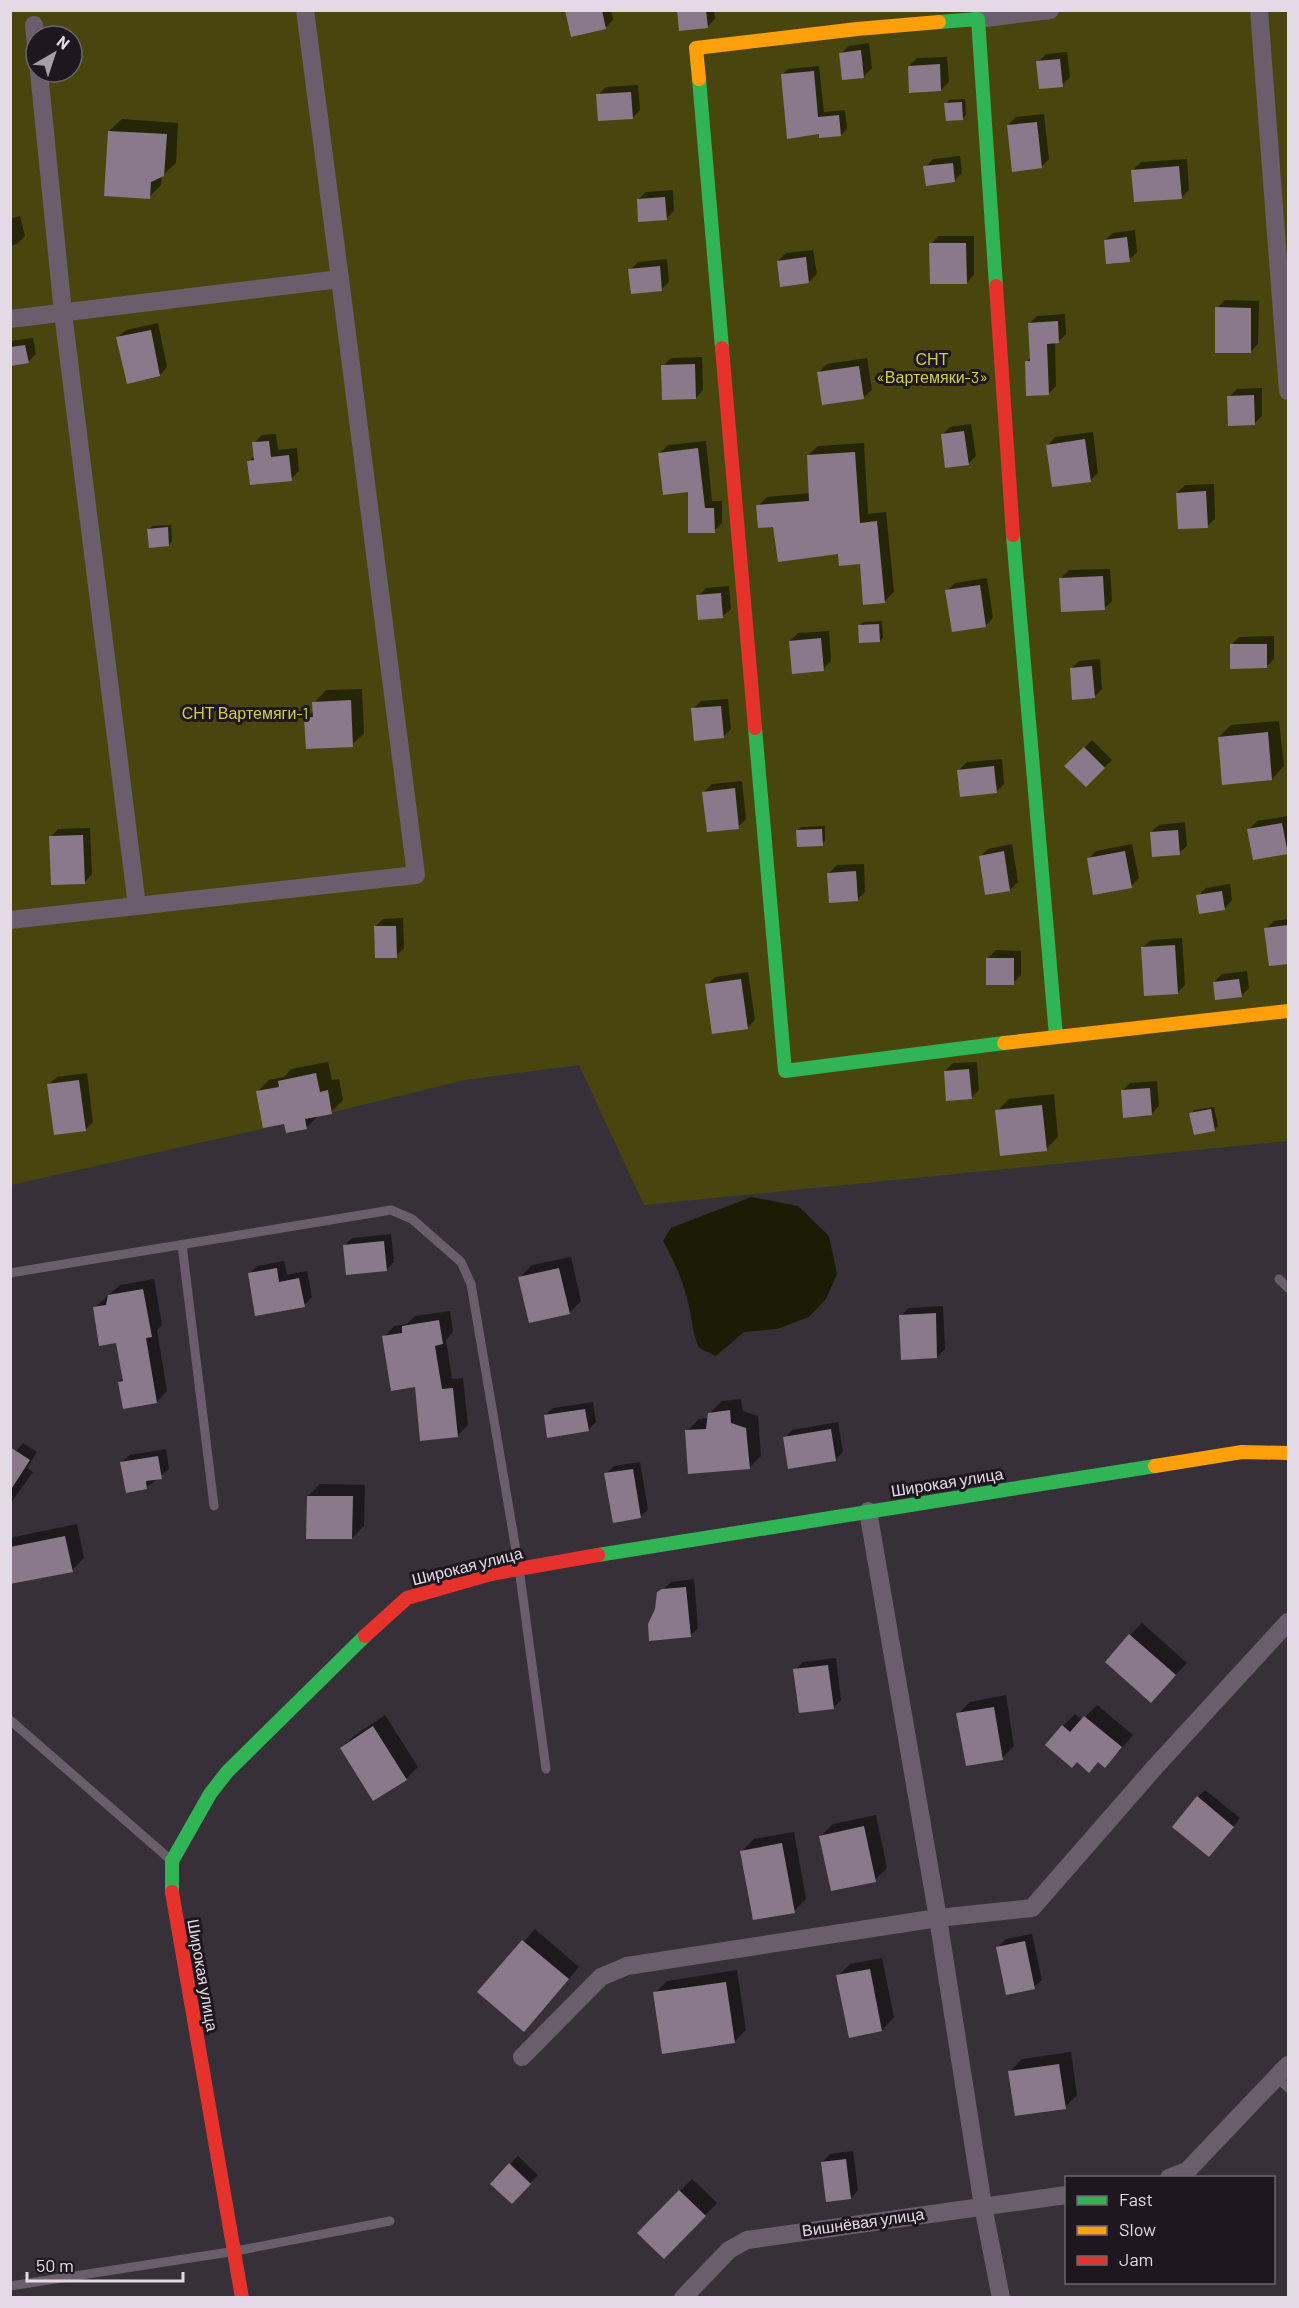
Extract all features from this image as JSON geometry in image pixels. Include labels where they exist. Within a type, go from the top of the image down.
[{"type":"street","points":[[10,920],[416,875],[305,10]]},
{"type":"street","points":[[1050,10],[696,48],[785,1071],[1056,1036],[1288,1011]]},
{"type":"street","points":[[1259,10],[1288,391]]},
{"type":"street","points":[[978,19],[1017,596],[1056,1036]]},
{"type":"street","points":[[40,84],[63,313],[137,906]]},
{"type":"street","points":[[10,320],[340,279]]},
{"type":"street","name":"Широкая улица","points":[[242,2298],[236,2251],[172,1894],[172,1861],[210,1794],[227,1772],[407,1598],[519,1568],[1242,1452],[1288,1453]]},
{"type":"street","points":[[868,1511],[938,1918],[982,2206],[1001,2298]]},
{"type":"street","points":[[522,2057],[601,1977],[627,1966],[938,1918],[1032,1908],[1155,1767],[1288,1622]]},
{"type":"street","points":[[1174,2176],[1187,2171],[1285,2077]]},
{"type":"street","name":"Вишнёвая улица","points":[[683,2298],[729,2250],[747,2240],[1065,2196]]},
{"type":"lane","points":[[10,1273],[391,1210],[412,1219],[461,1262],[471,1284],[519,1568],[546,1769]]},
{"type":"lane","points":[[182,1245],[214,1506]]},
{"type":"lane","points":[[1279,1279],[1288,1288]]},
{"type":"lane","points":[[10,1720],[172,1861]]},
{"type":"lane","points":[[10,2286],[236,2251],[390,2221]]},
{"type":"green space","points":[[10,11],[1288,11],[1288,1141],[644,1205],[579,1065],[465,1080],[284,1124],[11,1185]]},
{"type":"shaded area","points":[[751,1197],[798,1206],[829,1236],[837,1274],[826,1299],[809,1317],[777,1329],[744,1332],[716,1356],[699,1348],[684,1286],[663,1241],[671,1228]]},
{"type":"building","points":[[565,10],[602,10],[606,29],[571,37]]},
{"type":"building","points":[[677,10],[706,10],[708,28],[679,31]]},
{"type":"building","points":[[861,50],[864,78],[842,80],[839,53]]},
{"type":"building","points":[[1060,59],[1063,87],[1039,89],[1036,61]]},
{"type":"building","points":[[940,64],[941,91],[909,93],[908,66]]},
{"type":"building","points":[[814,71],[818,117],[839,115],[841,136],[819,138],[819,134],[787,139],[781,74]]},
{"type":"building","points":[[631,92],[633,119],[598,121],[596,94]]},
{"type":"building","points":[[962,102],[963,120],[946,121],[944,103]]},
{"type":"building","points":[[1037,122],[1042,168],[1012,172],[1007,125]]},
{"type":"building","points":[[108,131],[167,134],[164,176],[151,182],[150,199],[104,196]]},
{"type":"building","points":[[953,163],[955,182],[926,186],[923,166]]},
{"type":"building","points":[[1179,166],[1182,199],[1134,202],[1131,170]]},
{"type":"building","points":[[665,197],[667,220],[638,222],[637,199]]},
{"type":"building","points":[[1127,237],[1130,262],[1106,264],[1104,240]]},
{"type":"building","points":[[929,243],[966,243],[967,284],[930,284]]},
{"type":"building","points":[[806,257],[809,283],[780,287],[777,261]]},
{"type":"building","points":[[660,266],[662,291],[631,294],[628,269]]},
{"type":"building","points":[[1215,307],[1251,308],[1251,353],[1215,353]]},
{"type":"building","points":[[1058,321],[1059,343],[1047,344],[1049,395],[1026,396],[1025,361],[1030,361],[1028,323]]},
{"type":"building","points":[[151,330],[160,376],[127,384],[116,337]]},
{"type":"building","points":[[25,345],[29,363],[10,366],[10,347]]},
{"type":"building","points":[[695,364],[696,399],[662,400],[661,365]]},
{"type":"building","points":[[859,366],[864,399],[822,405],[817,372]]},
{"type":"building","points":[[1254,395],[1255,425],[1228,426],[1227,396]]},
{"type":"building","points":[[964,431],[969,465],[945,468],[941,434]]},
{"type":"building","points":[[1085,439],[1091,482],[1052,487],[1046,445]]},
{"type":"building","points":[[269,441],[271,457],[289,455],[292,481],[250,485],[247,461],[254,460],[252,442]]},
{"type":"building","points":[[698,448],[705,508],[714,508],[715,533],[688,533],[688,492],[663,495],[658,453]]},
{"type":"building","points":[[855,452],[860,523],[877,521],[885,603],[863,605],[860,564],[839,566],[838,554],[778,562],[773,527],[758,528],[756,505],[809,501],[807,455]]},
{"type":"building","points":[[1206,491],[1208,528],[1178,529],[1176,493]]},
{"type":"building","points":[[168,527],[169,546],[149,548],[147,529]]},
{"type":"building","points":[[1103,576],[1105,610],[1061,612],[1059,578]]},
{"type":"building","points":[[980,585],[986,627],[952,632],[945,590]]},
{"type":"building","points":[[721,593],[723,618],[698,620],[696,595]]},
{"type":"building","points":[[879,624],[880,642],[859,643],[858,625]]},
{"type":"building","points":[[821,638],[824,671],[792,674],[789,641]]},
{"type":"building","points":[[1230,644],[1267,644],[1267,668],[1230,669]]},
{"type":"building","points":[[1092,666],[1095,698],[1072,700],[1070,668]]},
{"type":"building","points":[[351,700],[353,747],[306,749],[304,718],[313,717],[312,702]]},
{"type":"building","points":[[721,706],[724,738],[694,741],[691,708]]},
{"type":"building","points":[[1268,732],[1272,780],[1222,785],[1218,737]]},
{"type":"building","points":[[1084,747],[1105,768],[1086,787],[1064,766]]},
{"type":"building","points":[[994,766],[997,793],[960,797],[957,770]]},
{"type":"building","points":[[735,788],[739,829],[707,832],[702,792]]},
{"type":"building","points":[[1282,823],[1288,854],[1253,860],[1247,829]]},
{"type":"building","points":[[822,829],[823,846],[797,847],[796,830]]},
{"type":"building","points":[[1178,830],[1180,855],[1152,857],[1150,832]]},
{"type":"building","points":[[83,835],[85,884],[51,885],[49,836]]},
{"type":"building","points":[[1004,851],[1010,891],[985,895],[979,856]]},
{"type":"building","points":[[1125,851],[1132,888],[1093,895],[1087,858]]},
{"type":"building","points":[[856,871],[858,901],[829,903],[827,873]]},
{"type":"building","points":[[1222,891],[1225,910],[1199,914],[1196,895]]},
{"type":"building","points":[[1288,925],[1288,964],[1269,966],[1264,928]]},
{"type":"building","points":[[374,926],[396,926],[397,958],[375,958]]},
{"type":"building","points":[[1175,945],[1178,994],[1144,996],[1141,947]]},
{"type":"building","points":[[986,958],[1014,958],[1014,985],[986,985]]},
{"type":"building","points":[[741,979],[748,1029],[712,1034],[705,984]]},
{"type":"building","points":[[1239,979],[1242,997],[1215,1000],[1213,982]]},
{"type":"building","points":[[969,1069],[972,1099],[946,1101],[944,1071]]},
{"type":"building","points":[[316,1073],[320,1092],[328,1090],[332,1114],[305,1119],[307,1129],[286,1133],[284,1124],[263,1128],[256,1091],[279,1087],[278,1081]]},
{"type":"building","points":[[79,1080],[86,1131],[54,1135],[47,1084]]},
{"type":"building","points":[[1150,1088],[1152,1115],[1123,1118],[1121,1090]]},
{"type":"building","points":[[1042,1105],[1047,1151],[1000,1156],[995,1110]]},
{"type":"building","points":[[1211,1109],[1215,1131],[1194,1135],[1189,1113]]},
{"type":"building","points":[[384,1241],[387,1271],[346,1275],[343,1245]]},
{"type":"building","points":[[277,1268],[279,1282],[299,1278],[305,1307],[255,1316],[248,1273]]},
{"type":"building","points":[[559,1268],[570,1314],[529,1323],[518,1277]]},
{"type":"building","points":[[143,1289],[152,1337],[146,1338],[157,1403],[123,1409],[118,1382],[123,1381],[116,1343],[99,1346],[93,1307],[106,1305],[108,1295]]},
{"type":"building","points":[[936,1313],[937,1358],[901,1360],[899,1315]]},
{"type":"building","points":[[439,1320],[443,1344],[435,1346],[442,1389],[453,1388],[458,1437],[420,1441],[415,1387],[391,1391],[382,1336],[402,1333],[402,1326]]},
{"type":"building","points":[[585,1409],[589,1431],[547,1438],[544,1415]]},
{"type":"building","points":[[730,1410],[731,1423],[746,1428],[750,1469],[688,1474],[685,1430],[706,1429],[708,1413]]},
{"type":"building","points":[[831,1429],[836,1461],[788,1469],[783,1437]]},
{"type":"building","points":[[10,1447],[30,1460],[10,1491]]},
{"type":"building","points":[[158,1456],[162,1479],[146,1481],[147,1489],[126,1493],[120,1462]]},
{"type":"building","points":[[633,1469],[641,1518],[613,1523],[604,1473]]},
{"type":"building","points":[[307,1496],[353,1496],[352,1539],[306,1539]]},
{"type":"building","points":[[65,1536],[73,1572],[10,1584],[10,1547]]},
{"type":"building","points":[[686,1587],[691,1637],[649,1641],[648,1624],[655,1609],[657,1592],[662,1589]]},
{"type":"building","points":[[1129,1634],[1176,1675],[1151,1703],[1105,1662]]},
{"type":"building","points":[[828,1665],[834,1709],[799,1713],[793,1669]]},
{"type":"building","points":[[994,1707],[1003,1760],[966,1766],[956,1713]]},
{"type":"building","points":[[1084,1716],[1122,1747],[1105,1768],[1098,1762],[1089,1773],[1077,1762],[1072,1768],[1045,1745],[1062,1725],[1070,1732]]},
{"type":"building","points":[[373,1726],[407,1780],[373,1801],[340,1748]]},
{"type":"building","points":[[1197,1796],[1234,1827],[1209,1857],[1172,1827]]},
{"type":"building","points":[[864,1826],[876,1882],[831,1891],[819,1836]]},
{"type":"building","points":[[782,1843],[795,1913],[753,1920],[740,1851]]},
{"type":"building","points":[[522,1940],[569,1979],[524,2032],[477,1992]]},
{"type":"building","points":[[1025,1941],[1035,1989],[1006,1995],[996,1947]]},
{"type":"building","points":[[870,1969],[882,2031],[849,2038],[836,1975]]},
{"type":"building","points":[[726,1982],[735,2043],[662,2054],[653,1992]]},
{"type":"building","points":[[1059,2064],[1066,2109],[1015,2116],[1008,2071]]},
{"type":"building","points":[[846,2159],[851,2199],[826,2202],[821,2162]]},
{"type":"building","points":[[509,2163],[531,2184],[512,2204],[490,2184]]},
{"type":"building","points":[[679,2190],[706,2216],[664,2259],[637,2233]]},
{"type":"traffic: fast","points":[[939,22],[978,19],[996,286]]},
{"type":"traffic: fast","points":[[699,79],[722,348]]},
{"type":"traffic: fast","points":[[1013,535],[1056,1036]]},
{"type":"traffic: fast","points":[[755,728],[785,1071],[1004,1043]]},
{"type":"traffic: fast","points":[[598,1555],[1155,1466]]},
{"type":"traffic: fast","points":[[172,1892],[172,1861],[210,1794],[227,1772],[365,1636]]},
{"type":"traffic: slow","points":[[699,79],[696,48],[939,22]]},
{"type":"traffic: slow","points":[[1004,1043],[1288,1011]]},
{"type":"traffic: slow","points":[[1155,1466],[1242,1452],[1288,1453]]},
{"type":"traffic: jam","points":[[996,286],[1013,535]]},
{"type":"traffic: jam","points":[[722,348],[755,728]]},
{"type":"traffic: jam","points":[[365,1636],[407,1598],[491,1574],[598,1555]]},
{"type":"traffic: jam","points":[[172,1892],[242,2298]]},
{"type":"park label","name":"СНТ «Вартемяки-3»","points":[[932,368]]},
{"type":"park label","name":"СНТ Вартемяги-1","points":[[245,713]]}]
